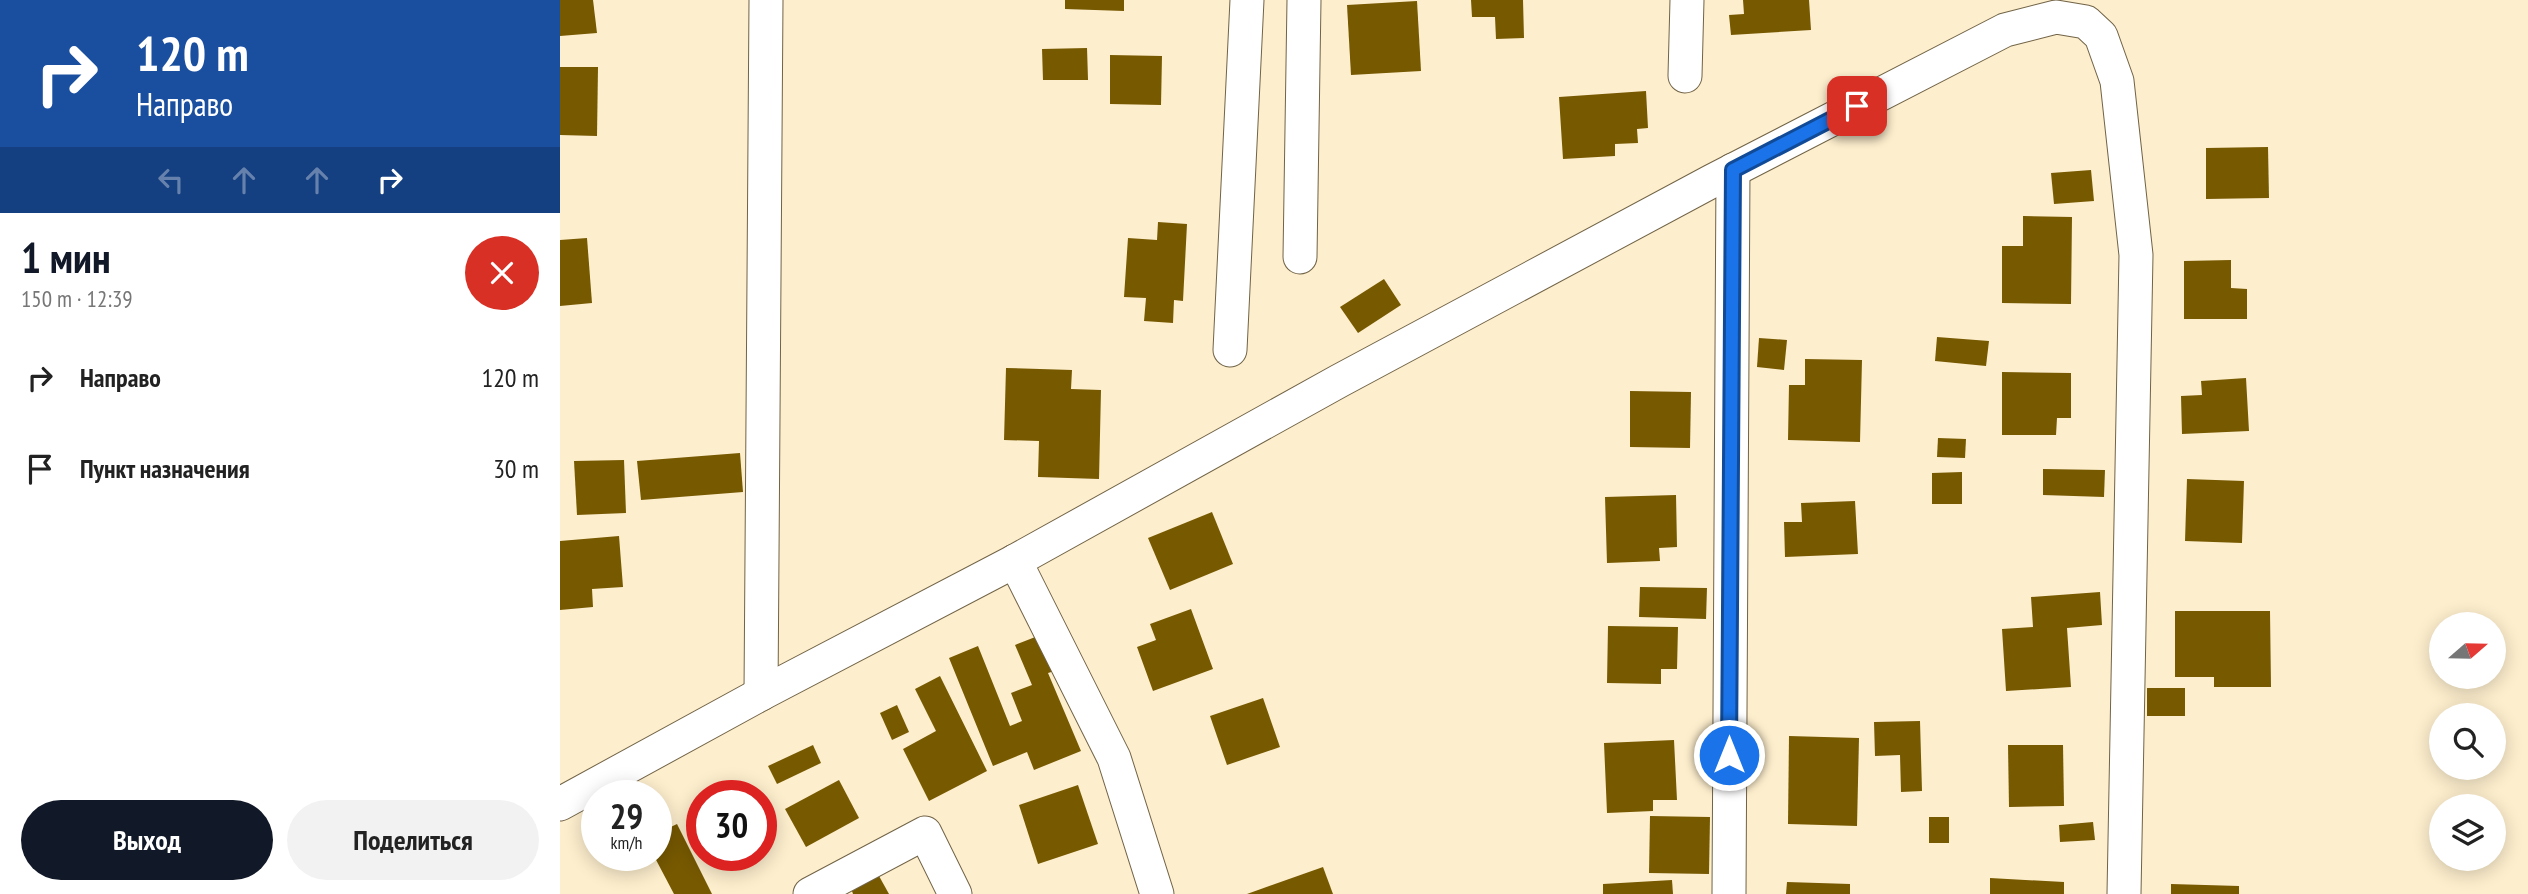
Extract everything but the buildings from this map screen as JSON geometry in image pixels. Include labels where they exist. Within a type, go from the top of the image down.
[{"type":"street","points":[[761,694],[766,0]]},
{"type":"street","points":[[1230,350],[1247,0]]},
{"type":"street","points":[[1300,257],[1304,0]]},
{"type":"street","points":[[1685,76],[1687,0]]},
{"type":"street","points":[[560,804],[761,694],[1015,561],[1339,381],[1733,170],[2005,30],[2056,16],[2086,22],[2101,36],[2117,81],[2136,255],[2124,894]]},
{"type":"street","points":[[1728,894],[1733,170]]},
{"type":"street","points":[[1015,561],[1114,758],[1157,894]]},
{"type":"street","points":[[810,894],[925,833],[955,894]]},
{"type":"route","points":[[1729,755],[1733,170],[1857,106]]}]
